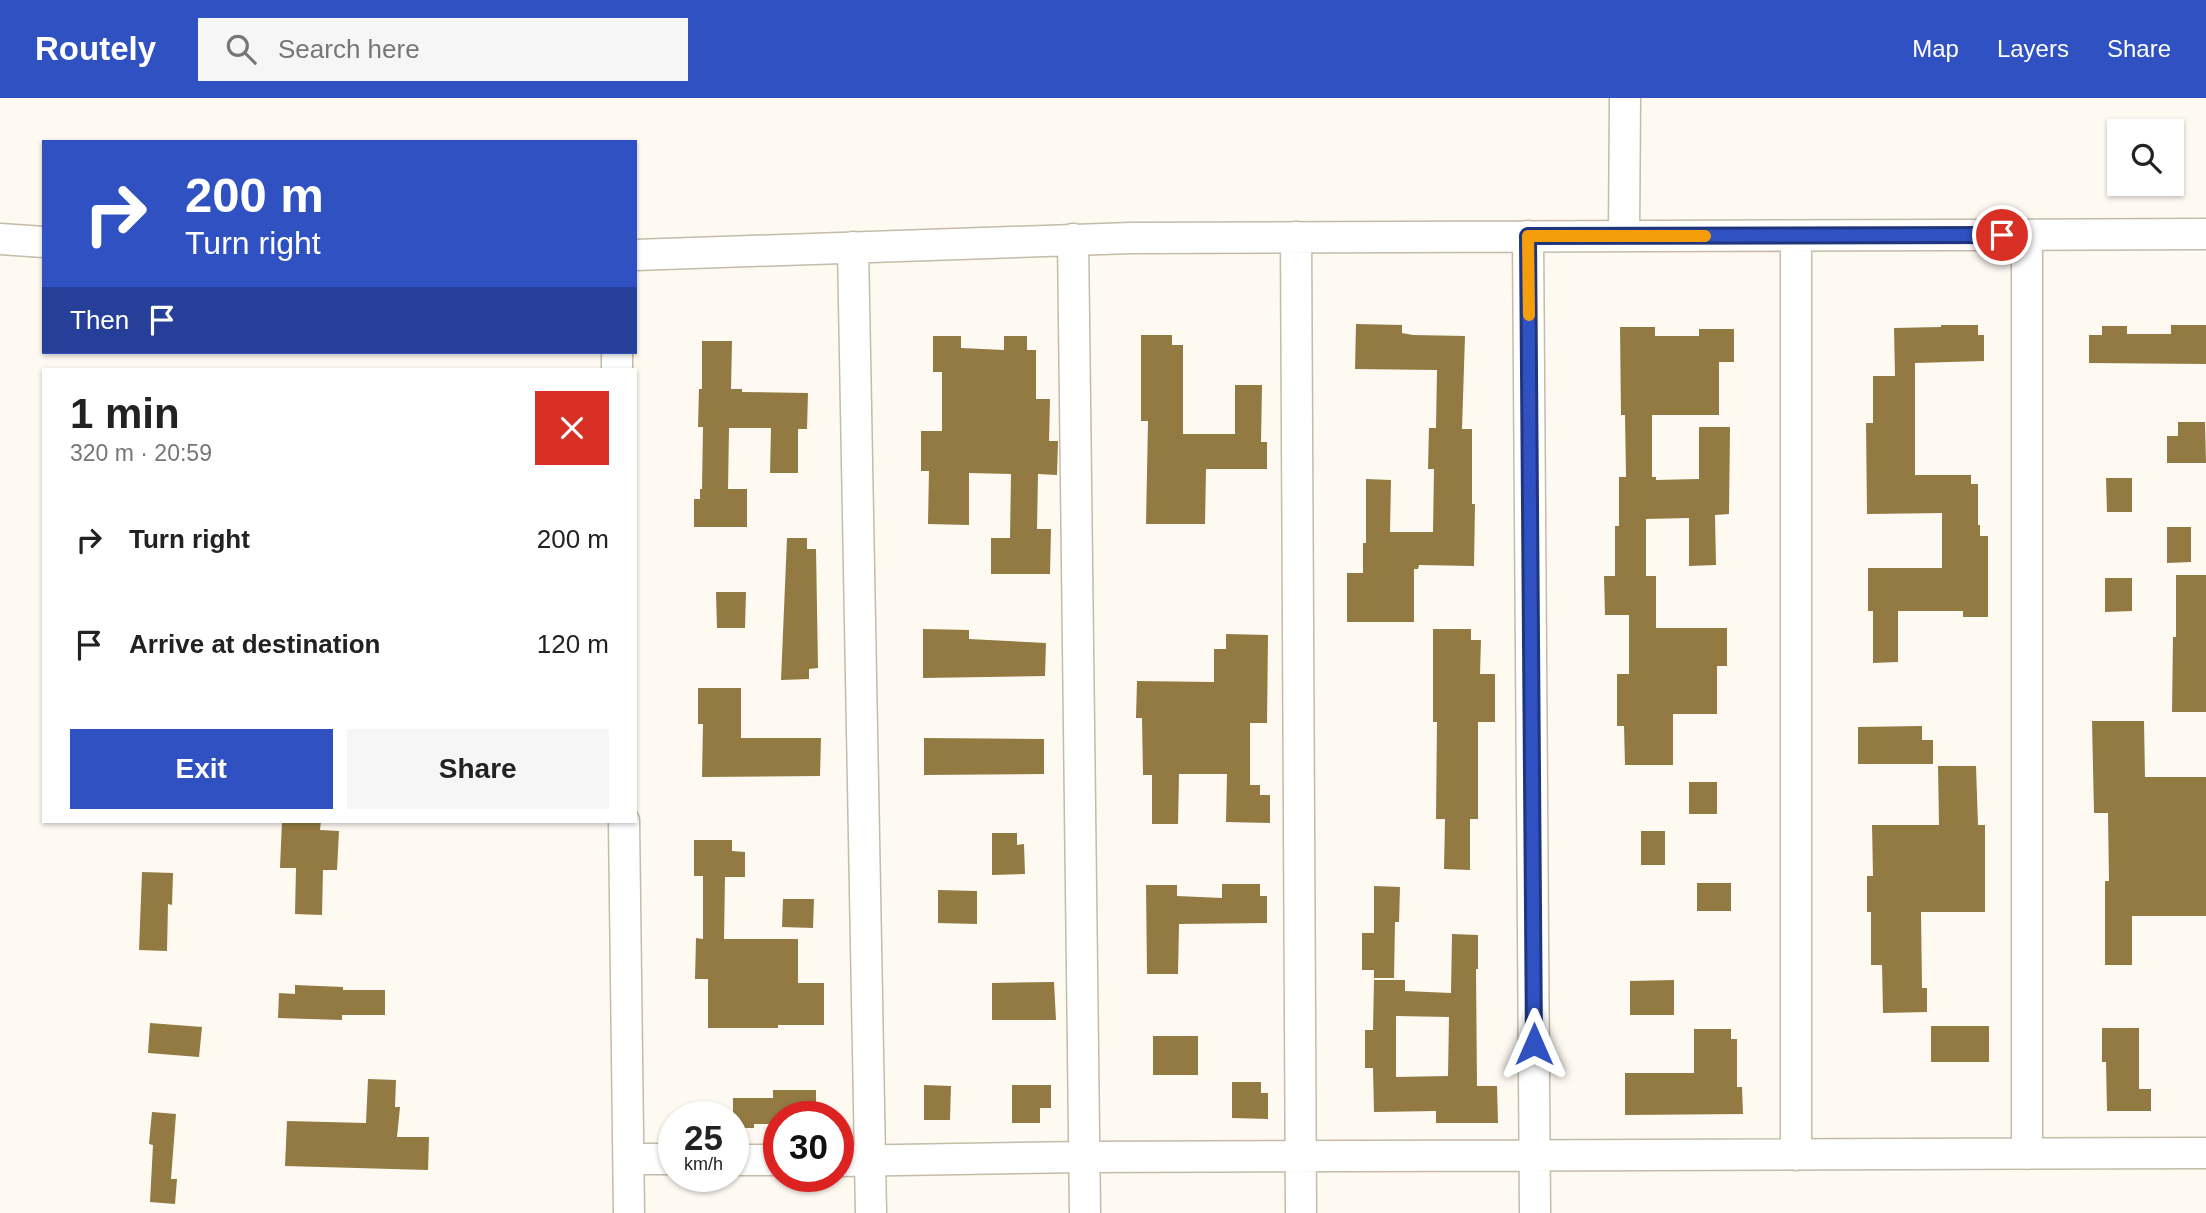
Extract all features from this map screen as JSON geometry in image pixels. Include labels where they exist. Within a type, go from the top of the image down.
[{"type":"street","points":[[1624,236],[1625,98]]},
{"type":"street","points":[[637,255],[1073,239],[2206,234]]},
{"type":"street","points":[[2027,235],[2027,1154]]},
{"type":"street","points":[[1528,236],[1535,1213]]},
{"type":"street","points":[[1796,236],[1796,1155]]},
{"type":"street","points":[[1296,237],[1301,1213]]},
{"type":"street","points":[[0,239],[42,242]]},
{"type":"street","points":[[1073,239],[1085,1213]]},
{"type":"street","points":[[853,247],[871,1213]]},
{"type":"street","points":[[624,823],[629,1213]]},
{"type":"street","points":[[854,1161],[1084,1157],[2206,1153]]},
{"type":"street","points":[[629,1159],[658,1159]]},
{"type":"building","points":[[1356,324],[1402,325],[1402,333],[1413,335],[1465,336],[1462,429],[1472,429],[1474,566],[1419,565],[1418,569],[1414,569],[1414,622],[1347,622],[1347,573],[1363,573],[1366,479],[1391,480],[1390,532],[1433,532],[1434,469],[1428,469],[1429,428],[1436,428],[1437,370],[1355,369]]},
{"type":"building","points":[[1978,325],[1978,335],[1984,335],[1984,361],[1915,363],[1915,475],[1971,475],[1971,484],[1978,484],[1980,536],[1988,536],[1988,617],[1963,617],[1963,611],[1898,611],[1898,662],[1873,663],[1873,611],[1868,611],[1868,568],[1942,568],[1942,513],[1867,514],[1866,423],[1873,423],[1873,376],[1895,376],[1894,328]]},
{"type":"building","points":[[2171,325],[2206,325],[2206,364],[2089,363],[2089,335],[2102,335],[2102,326],[2127,326],[2127,334],[2171,334]]},
{"type":"building","points":[[1620,327],[1655,327],[1655,336],[1699,336],[1699,329],[1734,329],[1734,362],[1719,362],[1719,415],[1652,415],[1652,477],[1656,477],[1656,480],[1699,479],[1699,427],[1730,427],[1729,514],[1715,515],[1716,565],[1689,566],[1689,518],[1646,519],[1646,576],[1656,576],[1656,628],[1727,628],[1727,666],[1717,666],[1717,714],[1673,714],[1673,765],[1625,765],[1624,726],[1617,726],[1617,674],[1629,674],[1629,615],[1605,615],[1604,576],[1615,576],[1619,477],[1626,477],[1625,415],[1621,415]]},
{"type":"building","points":[[1141,335],[1172,335],[1172,345],[1183,345],[1183,434],[1235,434],[1235,385],[1262,385],[1261,442],[1267,442],[1267,469],[1206,469],[1205,524],[1146,524],[1148,421],[1141,421]]},
{"type":"building","points":[[933,336],[961,336],[961,348],[1004,350],[1004,336],[1027,336],[1027,350],[1036,350],[1036,399],[1050,399],[1049,441],[1058,441],[1057,475],[1038,474],[1037,529],[1051,529],[1050,574],[991,574],[991,538],[1010,538],[1011,474],[969,473],[969,525],[928,524],[929,471],[921,471],[921,431],[942,431],[942,372],[933,372]]},
{"type":"building","points":[[702,341],[732,341],[731,389],[742,389],[742,392],[808,393],[807,429],[798,429],[798,473],[770,473],[771,428],[729,428],[728,489],[747,489],[747,527],[694,527],[694,499],[700,499],[702,489],[703,427],[698,427],[699,389],[702,389]]},
{"type":"building","points":[[2178,422],[2205,422],[2206,463],[2167,463],[2167,436],[2178,436]]},
{"type":"building","points":[[2106,478],[2132,478],[2132,512],[2107,512]]},
{"type":"building","points":[[2167,527],[2191,527],[2191,562],[2167,563]]},
{"type":"building","points":[[787,538],[807,538],[807,549],[816,549],[818,668],[809,669],[809,679],[781,680]]},
{"type":"building","points":[[2176,575],[2206,575],[2206,712],[2172,712]]},
{"type":"building","points":[[2105,578],[2132,578],[2132,611],[2105,612]]},
{"type":"building","points":[[716,592],[746,592],[745,628],[717,628]]},
{"type":"building","points":[[923,629],[969,630],[969,639],[1046,643],[1045,676],[923,678]]},
{"type":"building","points":[[1433,629],[1471,629],[1471,640],[1481,640],[1480,674],[1495,674],[1495,722],[1478,722],[1478,819],[1470,819],[1470,870],[1444,869],[1445,819],[1436,819],[1437,722],[1433,722]]},
{"type":"building","points":[[1226,634],[1268,635],[1267,723],[1250,723],[1250,785],[1260,785],[1260,795],[1270,795],[1270,823],[1226,822],[1227,774],[1179,774],[1178,824],[1152,824],[1152,775],[1143,775],[1142,718],[1136,718],[1137,681],[1214,682],[1214,649],[1226,649]]},
{"type":"building","points":[[698,688],[741,688],[741,738],[821,738],[820,776],[702,777],[703,724],[698,724]]},
{"type":"building","points":[[2092,721],[2144,721],[2145,777],[2206,777],[2206,916],[2132,916],[2132,965],[2105,965],[2105,881],[2109,881],[2108,813],[2094,813]]},
{"type":"building","points":[[1922,726],[1922,740],[1933,740],[1933,764],[1858,764],[1858,727]]},
{"type":"building","points":[[924,738],[1044,739],[1044,774],[924,775]]},
{"type":"building","points":[[1938,766],[1976,766],[1978,825],[1985,825],[1985,912],[1921,912],[1922,988],[1927,988],[1927,1012],[1883,1013],[1882,965],[1871,965],[1871,912],[1867,912],[1867,876],[1873,876],[1872,825],[1939,825]]},
{"type":"building","points":[[1689,782],[1717,782],[1717,814],[1689,814]]},
{"type":"building","points":[[282,823],[321,823],[320,830],[339,831],[337,870],[323,870],[322,915],[295,914],[296,868],[280,868]]},
{"type":"building","points":[[1641,831],[1665,831],[1665,865],[1641,865]]},
{"type":"building","points":[[992,833],[1017,833],[1017,845],[1024,844],[1025,874],[992,875]]},
{"type":"building","points":[[694,840],[732,840],[732,851],[745,852],[745,877],[725,877],[724,939],[798,939],[798,983],[824,983],[824,1025],[708,1028],[708,979],[695,979],[696,938],[703,939],[703,876],[694,876]]},
{"type":"building","points":[[142,872],[173,873],[172,905],[168,904],[167,951],[139,950]]},
{"type":"building","points":[[1697,883],[1731,883],[1731,911],[1697,911]]},
{"type":"building","points":[[1222,884],[1260,884],[1260,896],[1267,896],[1267,923],[1179,924],[1178,974],[1147,974],[1146,885],[1177,885],[1177,896],[1222,898]]},
{"type":"building","points":[[1374,886],[1400,887],[1399,922],[1395,922],[1394,978],[1374,978],[1374,970],[1362,970],[1362,933],[1374,933]]},
{"type":"building","points":[[938,890],[977,891],[977,924],[938,923]]},
{"type":"building","points":[[783,899],[814,899],[813,928],[782,927]]},
{"type":"building","points":[[1452,934],[1478,935],[1477,1086],[1497,1086],[1498,1123],[1436,1123],[1436,1111],[1374,1112],[1373,1068],[1365,1068],[1365,1030],[1373,1030],[1374,980],[1405,980],[1405,991],[1451,993]],"holes":[[[1396,1016],[1449,1017],[1448,1076],[1396,1077]]]},
{"type":"building","points":[[1674,980],[1674,1015],[1630,1015],[1630,981]]},
{"type":"building","points":[[1054,982],[1056,1020],[992,1020],[992,983]]},
{"type":"building","points":[[295,985],[343,987],[343,990],[385,990],[385,1015],[342,1015],[342,1020],[278,1018],[279,993],[295,994]]},
{"type":"building","points":[[150,1023],[202,1027],[199,1057],[148,1053]]},
{"type":"building","points":[[1931,1026],[1989,1026],[1989,1062],[1931,1062]]},
{"type":"building","points":[[2102,1028],[2139,1028],[2139,1089],[2151,1089],[2151,1111],[2107,1111]]},
{"type":"building","points":[[1694,1029],[1731,1029],[1731,1039],[1737,1039],[1737,1087],[1742,1087],[1743,1114],[1625,1115],[1625,1073],[1694,1073]]},
{"type":"building","points":[[1153,1036],[1198,1036],[1198,1075],[1153,1075]]},
{"type":"building","points":[[368,1079],[396,1080],[395,1107],[400,1107],[397,1137],[429,1137],[428,1170],[285,1166],[287,1121],[366,1123]]},
{"type":"building","points":[[1232,1082],[1261,1082],[1261,1093],[1268,1093],[1268,1119],[1232,1118]]},
{"type":"building","points":[[924,1085],[951,1086],[950,1120],[924,1120]]},
{"type":"building","points":[[1012,1085],[1051,1085],[1051,1108],[1040,1108],[1040,1123],[1012,1123]]},
{"type":"building","points":[[773,1090],[816,1090],[816,1101],[763,1101],[763,1124],[754,1124],[754,1128],[749,1128],[749,1101],[733,1101],[733,1098],[773,1098]]},
{"type":"building","points":[[152,1112],[176,1114],[171,1179],[177,1179],[175,1204],[150,1202],[153,1145],[149,1144]]},
{"type":"slow traffic","points":[[1529,315],[1528,236],[1705,236]]},
{"type":"route","points":[[1534,1044],[1528,236],[2002,235]]}]
